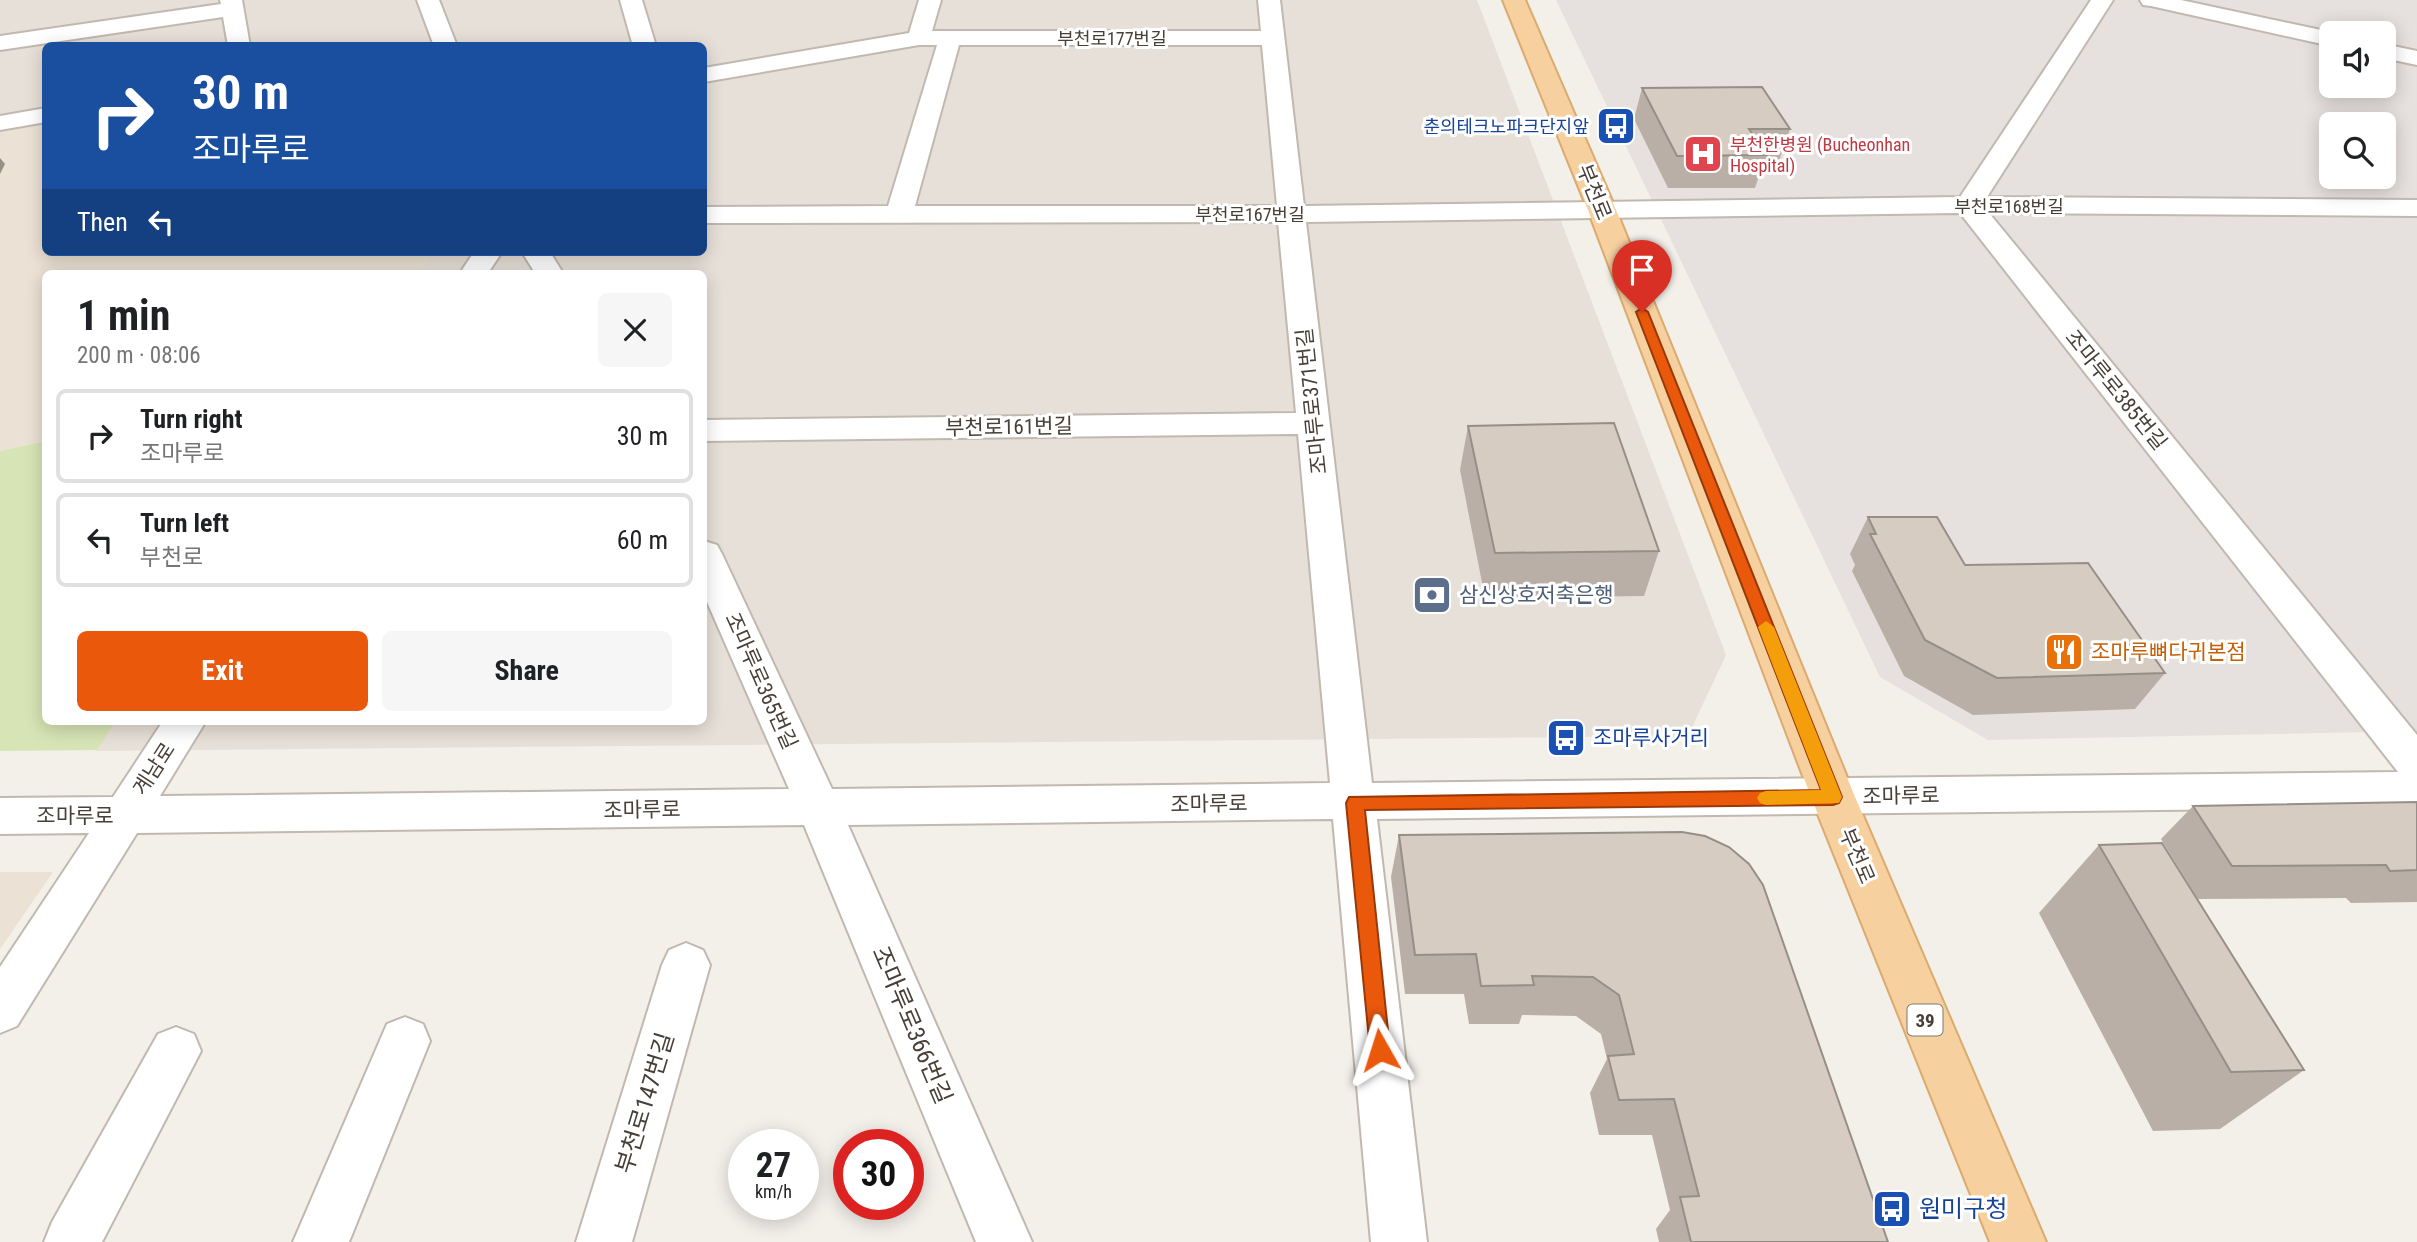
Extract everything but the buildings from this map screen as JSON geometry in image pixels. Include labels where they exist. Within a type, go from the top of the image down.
[{"type":"main road","name":"부천로","points":[[1514,0],[1602,210],[1833,797],[2018,1242]]},
{"type":"street","points":[[428,0],[444,42]]},
{"type":"street","points":[[631,0],[644,42]]},
{"type":"street","points":[[919,38],[930,0]]},
{"type":"street","name":"조마루로371번길","points":[[1269,0],[1399,1242]]},
{"type":"street","points":[[1968,205],[2102,0]]},
{"type":"street","points":[[2151,0],[2319,37]]},
{"type":"street","points":[[0,43],[231,4],[238,42]]},
{"type":"street","name":"부천로177번길","points":[[707,74],[919,38],[1273,38]]},
{"type":"street","points":[[899,215],[950,38]]},
{"type":"street","points":[[2396,54],[2417,58]]},
{"type":"street","points":[[0,123],[42,116]]},
{"type":"street","name":"부천로168번길","points":[[1602,210],[1968,205],[2417,208]]},
{"type":"street","name":"조마루로385번길","points":[[1968,205],[2417,765]]},
{"type":"street","name":"부천로167번길","points":[[707,215],[1292,214],[1602,210]]},
{"type":"street","name":"부천로161번길","points":[[707,431],[1314,423]]},
{"type":"street","name":"조마루로365번길","points":[[707,561],[819,808]]},
{"type":"street","name":"계남로","points":[[0,1010],[181,725]]},
{"type":"street","name":"조마루로","points":[[0,816],[1355,803],[2417,789]]},
{"type":"street","name":"조마루로366번길","points":[[819,808],[1004,1242]]},
{"type":"street","name":"부천로147번길","points":[[604,1242],[686,965]]},
{"type":"street","points":[[321,1242],[405,1041]]},
{"type":"street","points":[[72,1242],[176,1051]]},
{"type":"shaded area","points":[[0,0],[1477,0],[1726,655],[1688,736],[96,751],[113,725],[707,725],[707,270],[420,270],[429,256],[707,256],[707,42],[42,42],[42,126],[0,133]]},
{"type":"shaded area","points":[[1556,0],[2417,0],[2417,731],[1988,740],[1880,677]]},
{"type":"shaded area","points":[[42,126],[42,256],[429,256],[420,270],[42,270],[42,442],[0,451],[0,133]]},
{"type":"shaded area","points":[[0,872],[53,872],[0,949]]},
{"type":"green space","points":[[42,442],[42,725],[113,725],[97,750],[0,751],[0,451]]},
{"type":"slow traffic","points":[[1766,627],[1833,797],[1766,798]]},
{"type":"place","name":"춘의테크노파크단지앞","points":[[1616,126]]},
{"type":"place","name":"부천한병원 (Bucheonhan Hospital)","points":[[1703,154]]},
{"type":"place","name":"삼신상호저축은행","points":[[1432,595]]},
{"type":"place","name":"조마루뼈다귀본점","points":[[2064,652]]},
{"type":"place","name":"조마루사거리","points":[[1566,738]]},
{"type":"place","name":"원미구청","points":[[1892,1209]]},
{"type":"route","points":[[1380,1050],[1355,803],[1833,797],[1642,312]]}]
